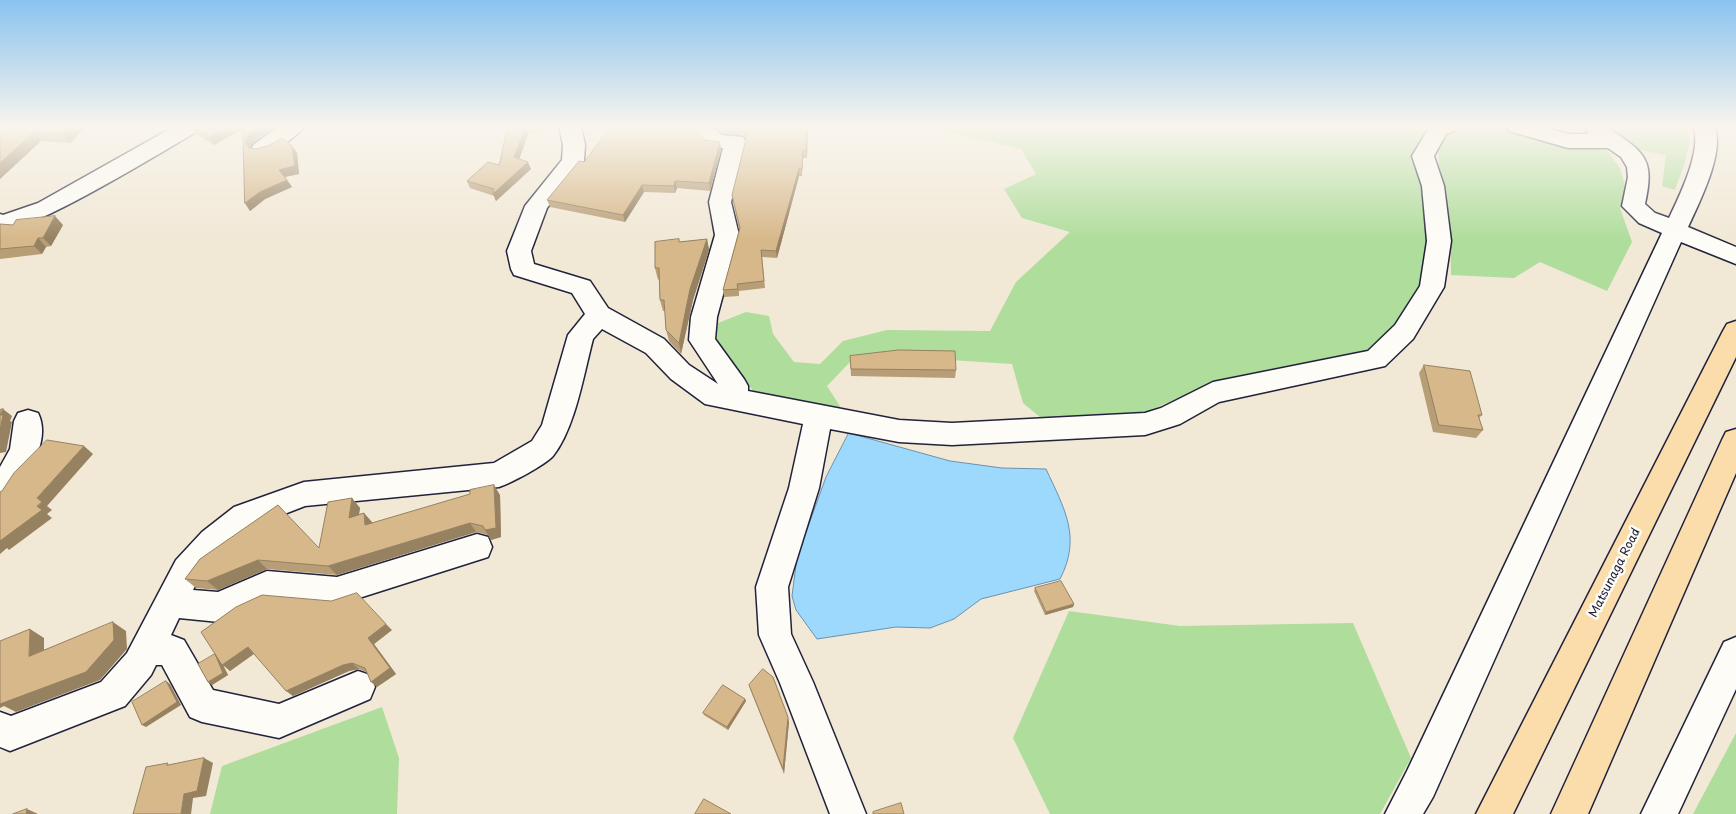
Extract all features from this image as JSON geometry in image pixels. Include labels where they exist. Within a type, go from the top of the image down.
[{"type":"highway","name":"Matsunaga Road","points":[[1494,814],[1736,331]]},
{"type":"highway","points":[[1569,814],[1736,440]]},
{"type":"street","points":[[0,222],[4,223],[46,208],[124,164]]},
{"type":"street","points":[[571,164],[536,206],[519,251],[523,268],[581,287],[599,315],[629,334],[655,346],[680,372],[715,396],[900,431],[952,434],[1145,424],[1170,416],[1213,393],[1376,359],[1404,332],[1432,287],[1438,241],[1433,186],[1426,164]]},
{"type":"street","points":[[730,164],[720,202],[727,235],[704,317],[702,340],[734,386],[734,400]]},
{"type":"street","points":[[1636,164],[1640,172],[1632,206],[1647,218],[1736,256]]},
{"type":"street","points":[[1403,814],[1420,784],[1675,231],[1699,178],[1702,164]]},
{"type":"street","points":[[3,737],[113,694],[139,664],[187,570],[213,541],[245,516],[304,494],[499,475],[542,449],[555,428],[581,336],[599,315]]},
{"type":"street","points":[[819,416],[804,488],[772,587],[775,635],[796,682],[848,814]]},
{"type":"street","points":[[0,490],[19,464],[29,435],[28,421]]},
{"type":"street","points":[[170,603],[219,607],[267,585],[337,591],[477,547]]},
{"type":"street","points":[[147,648],[172,651],[202,705],[279,721],[358,687]]},
{"type":"street","points":[[1659,814],[1736,653]]},
{"type":"green space","points":[[1030,164],[1429,164],[1435,241],[1421,295],[1369,356],[1204,387],[1139,415],[1047,423],[1023,403],[1012,364],[920,358],[851,361],[827,386],[849,420],[761,401],[715,342],[718,323],[746,312],[769,316],[773,334],[794,362],[820,364],[843,341],[887,330],[990,331],[1016,282],[1070,232],[1022,218],[1004,189],[1036,174]]},
{"type":"green space","points":[[1439,164],[1617,164],[1627,193],[1620,208],[1632,242],[1607,291],[1540,262],[1514,278],[1451,275],[1450,220]]},
{"type":"green space","points":[[1665,164],[1684,164],[1675,190],[1662,186]]},
{"type":"green space","points":[[1069,611],[1180,626],[1353,623],[1411,758],[1380,814],[1050,814],[1013,738]]},
{"type":"green space","points":[[382,707],[399,758],[397,814],[210,814],[222,766]]},
{"type":"green space","points":[[1736,733],[1736,814],[1693,814]]},
{"type":"water","points":[[849,433],[950,461],[1002,468],[1046,469],[1064,510],[1070,536],[1070,550],[1060,579],[981,599],[954,619],[930,628],[896,627],[817,639],[796,610],[792,596],[797,557],[826,477]]},
{"type":"building","points":[[244,164],[295,164],[295,166],[279,170],[287,180],[260,192],[245,203]]},
{"type":"building","points":[[486,164],[526,164],[493,194],[494,189],[467,181]]},
{"type":"building","points":[[577,164],[714,164],[709,183],[675,181],[674,186],[642,185],[623,215],[547,200]]},
{"type":"building","points":[[740,164],[802,164],[802,169],[799,169],[776,251],[761,250],[764,281],[737,284],[738,289],[723,290],[740,228],[732,195]]},
{"type":"building","points":[[55,216],[43,238],[38,238],[34,246],[0,249],[0,224],[13,225],[16,220]]},
{"type":"building","points":[[679,239],[679,242],[707,239],[690,289],[679,343],[666,330],[664,300],[660,300],[659,268],[655,268],[655,242]]},
{"type":"building","points":[[899,350],[955,351],[956,370],[851,369],[850,356]]},
{"type":"building","points":[[1424,365],[1470,371],[1482,415],[1478,415],[1483,430],[1439,425]]},
{"type":"building","points":[[0,415],[3,415],[0,431]]},
{"type":"building","points":[[47,440],[84,446],[37,498],[42,502],[37,506],[42,510],[0,541],[0,492],[14,473]]},
{"type":"building","points":[[494,485],[496,528],[485,530],[483,526],[470,523],[328,566],[258,560],[207,581],[185,579],[200,559],[278,505],[319,548],[328,502],[352,498],[349,518],[364,513],[365,525],[470,494],[470,490]]},
{"type":"building","points":[[1061,581],[1074,604],[1046,612],[1035,588]]},
{"type":"building","points":[[357,593],[386,624],[368,638],[390,668],[371,682],[365,668],[352,663],[343,665],[286,691],[248,647],[222,665],[201,632],[236,607],[262,595],[331,601]]},
{"type":"building","points":[[113,622],[114,640],[86,672],[0,704],[0,641],[30,629],[29,656]]},
{"type":"building","points":[[215,654],[223,673],[208,682],[198,664]]},
{"type":"building","points":[[763,669],[773,677],[788,717],[783,769],[749,685]]},
{"type":"building","points":[[166,681],[177,702],[142,725],[132,702]]},
{"type":"building","points":[[723,685],[745,699],[727,727],[703,713]]},
{"type":"building","points":[[204,758],[197,791],[184,794],[181,814],[133,814],[146,767]]},
{"type":"building","points":[[704,799],[731,814],[695,814]]},
{"type":"building","points":[[901,803],[904,814],[873,814],[873,812]]},
{"type":"building","points":[[27,809],[26,814],[13,814]]}]
